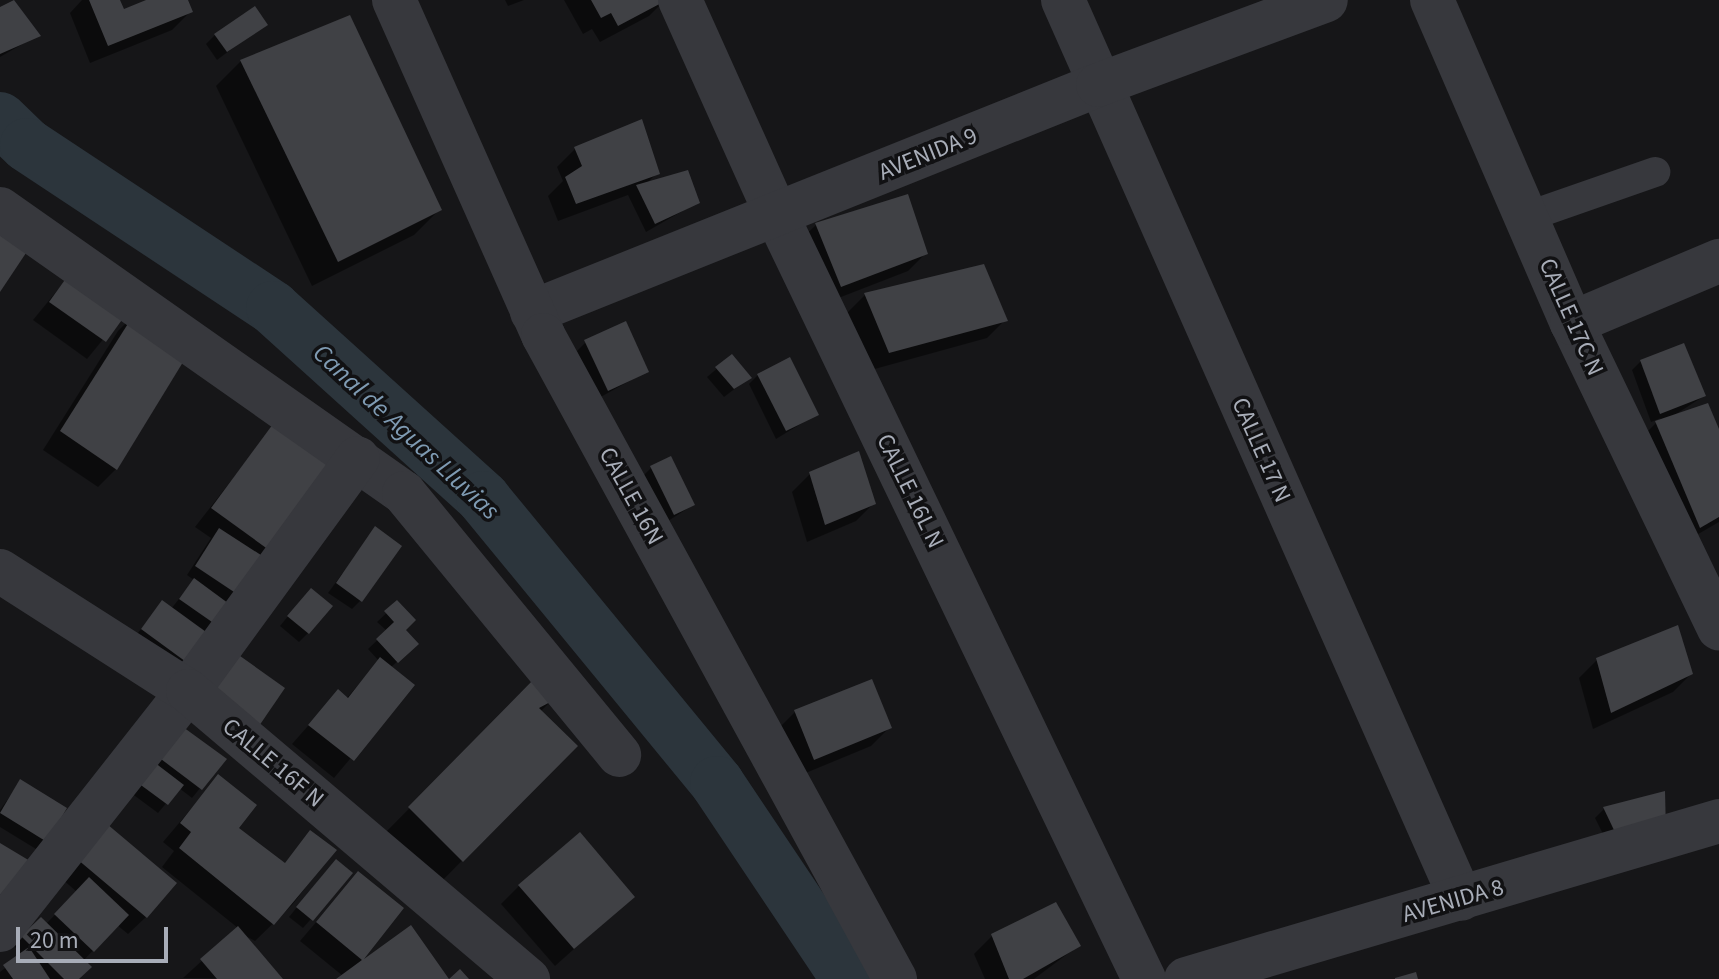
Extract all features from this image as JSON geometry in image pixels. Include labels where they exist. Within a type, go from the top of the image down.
[{"type":"street","name":"CALLE 16N","points":[[394,0],[532,312],[895,979]]},
{"type":"street","name":"CALLE 16L N","points":[[680,0],[777,216],[1144,979]]},
{"type":"street","name":"CALLE 17 N","points":[[1063,0],[1098,85],[1461,899]]},
{"type":"street","name":"AVENIDA 9","points":[[532,312],[1098,85],[1326,0]]},
{"type":"street","name":"CALLE 17C N","points":[[1432,0],[1572,323],[1719,629]]},
{"type":"street","points":[[0,209],[404,493],[619,755]]},
{"type":"street","points":[[1572,323],[1719,261]]},
{"type":"street","points":[[0,930],[188,691],[358,458]]},
{"type":"street","name":"CALLE 16F N","points":[[0,571],[188,691],[528,979]]},
{"type":"street","name":"AVENIDA 8","points":[[1186,979],[1719,821]]},
{"type":"lane","points":[[1526,217],[1655,172]]},
{"type":"building","points":[[14,0],[41,36],[0,54],[0,7]]},
{"type":"building","points":[[89,0],[120,0],[124,9],[146,0],[188,0],[193,12],[108,46]]},
{"type":"building","points":[[591,0],[667,0],[618,26],[611,13],[601,18]]},
{"type":"building","points":[[255,6],[268,25],[227,52],[214,34]]},
{"type":"building","points":[[350,15],[442,210],[338,262],[240,60]]},
{"type":"building","points":[[642,119],[660,174],[576,204],[565,177],[582,166],[574,147]]},
{"type":"building","points":[[688,170],[700,203],[655,224],[636,185]]},
{"type":"building","points":[[908,194],[928,254],[841,287],[815,223]]},
{"type":"building","points":[[0,226],[30,247],[0,292]]},
{"type":"building","points":[[77,263],[134,303],[106,342],[49,302]]},
{"type":"building","points":[[984,264],[1008,321],[889,353],[864,293]]},
{"type":"building","points":[[136,311],[191,349],[117,470],[60,431]]},
{"type":"building","points":[[626,321],[649,372],[608,391],[584,340]]},
{"type":"building","points":[[1684,343],[1706,396],[1660,414],[1640,360]]},
{"type":"building","points":[[732,354],[752,378],[734,389],[715,367]]},
{"type":"building","points":[[790,357],[819,415],[786,431],[757,374]]},
{"type":"building","points":[[1708,403],[1719,429],[1719,517],[1700,528],[1655,421]]},
{"type":"building","points":[[273,424],[330,466],[269,550],[211,508]]},
{"type":"building","points":[[859,451],[876,504],[825,525],[809,472]]},
{"type":"building","points":[[671,456],[695,505],[674,515],[650,466]]},
{"type":"building","points":[[375,526],[402,546],[362,602],[336,583]]},
{"type":"building","points":[[219,528],[267,559],[243,598],[195,566]]},
{"type":"building","points":[[194,578],[236,609],[222,629],[179,599]]},
{"type":"building","points":[[311,588],[333,606],[309,634],[287,616]]},
{"type":"building","points":[[162,600],[213,637],[193,667],[141,629]]},
{"type":"building","points":[[397,600],[416,620],[406,630],[419,644],[398,663],[376,639],[394,622],[384,611]]},
{"type":"building","points":[[1678,625],[1693,674],[1611,713],[1596,658]]},
{"type":"building","points":[[226,646],[285,688],[259,726],[199,684]]},
{"type":"building","points":[[380,657],[415,685],[354,761],[308,725],[338,689],[348,698]]},
{"type":"building","points":[[534,679],[556,699],[539,708],[578,746],[463,862],[408,807]]},
{"type":"building","points":[[872,679],[892,728],[814,760],[794,710]]},
{"type":"building","points":[[172,719],[227,759],[202,790],[149,750]]},
{"type":"building","points":[[150,759],[184,785],[168,805],[134,780]]},
{"type":"building","points":[[218,774],[257,805],[239,828],[285,863],[310,830],[337,850],[274,925],[179,848],[191,832],[180,823]]},
{"type":"building","points":[[20,779],[67,808],[47,842],[0,813]]},
{"type":"building","points":[[1665,791],[1666,832],[1623,849],[1603,807]]},
{"type":"building","points":[[107,824],[177,883],[147,918],[77,859]]},
{"type":"building","points":[[580,832],[635,897],[574,949],[518,885]]},
{"type":"building","points":[[0,843],[30,861],[0,895]]},
{"type":"building","points":[[336,859],[353,873],[313,921],[296,907]]},
{"type":"building","points":[[358,871],[404,908],[364,959],[411,925],[449,979],[336,979],[362,960],[316,922]]},
{"type":"building","points":[[89,877],[129,915],[94,952],[54,914]]},
{"type":"building","points":[[1056,902],[1081,946],[1023,979],[1009,979],[991,934]]},
{"type":"building","points":[[41,917],[92,967],[79,979],[64,979],[21,936]]},
{"type":"building","points":[[238,926],[283,979],[217,979],[200,959]]},
{"type":"building","points":[[29,947],[50,979],[13,979],[3,965]]},
{"type":"building","points":[[460,969],[469,979],[449,979]]},
{"type":"building","points":[[1416,972],[1418,979],[1395,979],[1395,978]]},
{"type":"waterway","name":"Canal de Aguas Lluvias","points":[[0,119],[27,145],[273,308],[483,498],[717,783],[848,979]]}]
